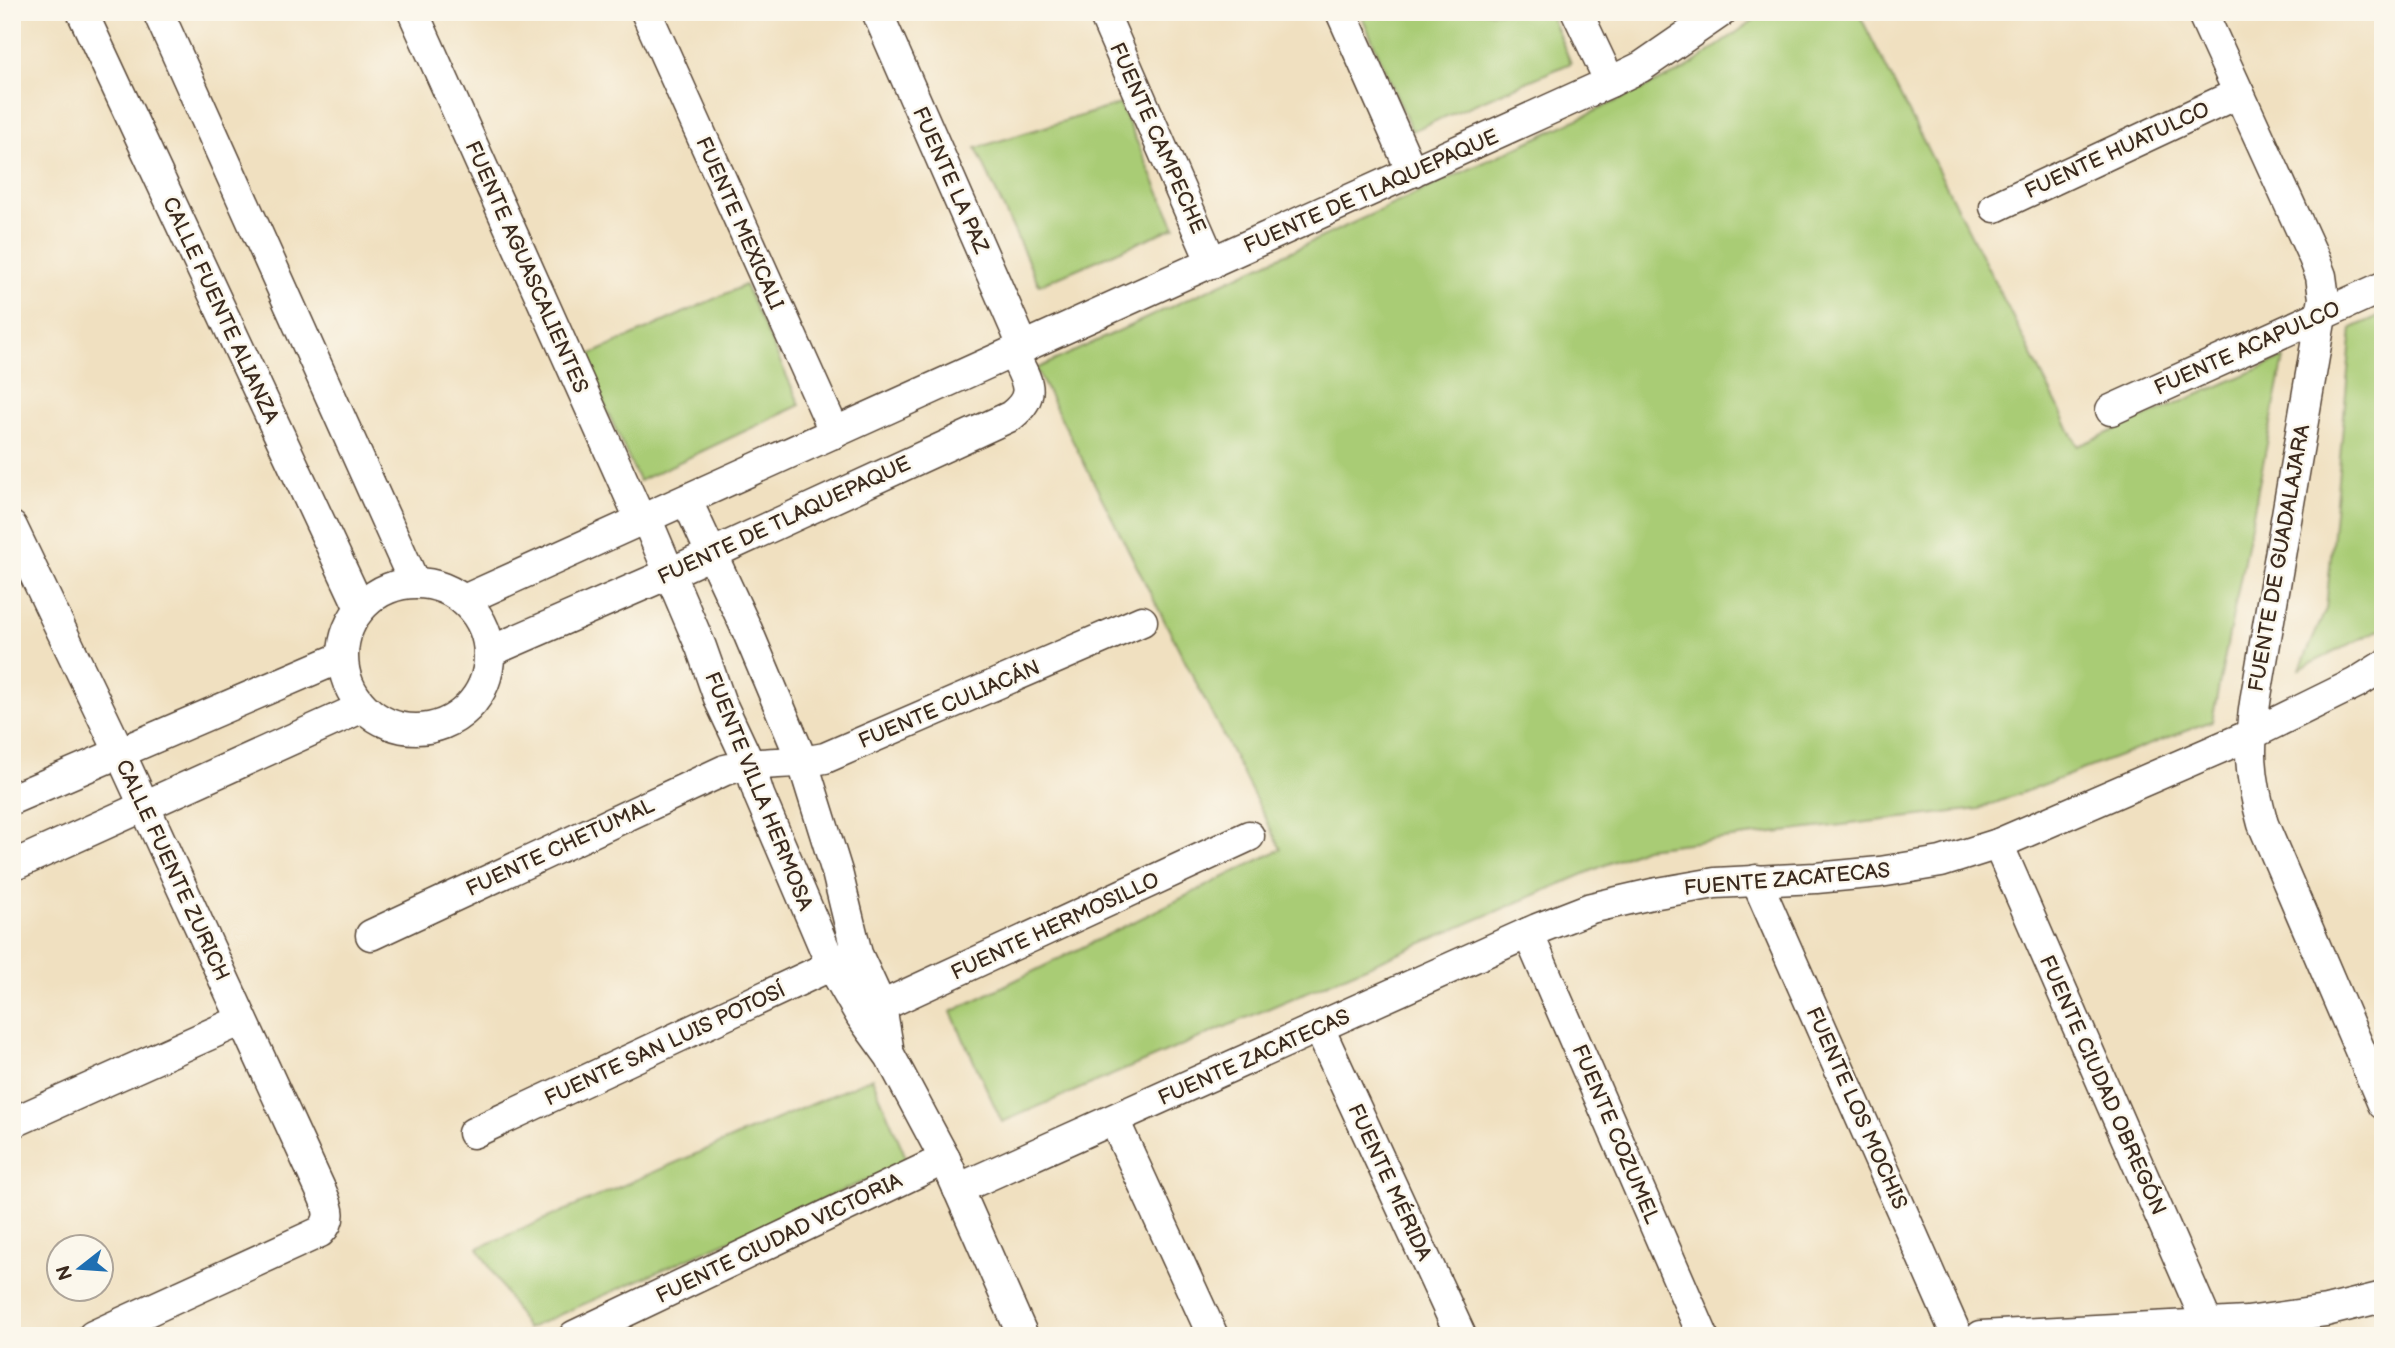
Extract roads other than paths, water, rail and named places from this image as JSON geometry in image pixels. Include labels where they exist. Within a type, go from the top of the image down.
[{"type":"street","name":"CALLE FUENTE ALIANZA","points":[[82,12],[360,608]]},
{"type":"street","points":[[158,12],[414,582]]},
{"type":"street","name":"FUENTE AGUASCALIENTES","points":[[413,12],[643,519]]},
{"type":"street","name":"FUENTE MEXICALI","points":[[646,12],[835,433]]},
{"type":"street","name":"FUENTE LA PAZ","points":[[877,12],[1019,350]]},
{"type":"street","name":"FUENTE CAMPECHE","points":[[1103,12],[1212,263]]},
{"type":"street","points":[[1341,12],[1412,173]]},
{"type":"street","points":[[1577,12],[1610,82]]},
{"type":"street","name":"FUENTE DE TLAQUEPAQUE","points":[[464,600],[1610,82],[1641,67],[1721,12]]},
{"type":"street","name":"FUENTE DE GUADALAJARA","points":[[2202,12],[2321,276],[2323,298],[2250,734],[2253,787],[2263,824],[2383,1104]]},
{"type":"street","name":"FUENTE HUATULCO","points":[[1995,207],[2239,93]]},
{"type":"street","name":"FUENTE ACAPULCO","points":[[2111,410],[2383,288]]},
{"type":"street","name":"FUENTE DE TLAQUEPAQUE","points":[[489,652],[668,574],[1011,416],[1021,408],[1029,391],[1019,350]]},
{"type":"street","name":"FUENTE VILLA HERMOSA","points":[[687,501],[765,670],[803,763],[837,872],[844,960]]},
{"type":"street","name":"FUENTE VILLA HERMOSA","points":[[643,519],[701,647],[720,701],[750,763],[759,795],[871,1011],[890,1056],[945,1159],[1023,1336]]},
{"type":"street","name":"CALLE FUENTE ZURICH","points":[[12,527],[120,753],[322,1193],[330,1216],[320,1233],[93,1336]]},
{"type":"street","points":[[414,582],[440,587],[464,600],[477,615],[489,652],[486,678],[475,701],[456,718],[433,728],[408,730],[383,722],[363,707],[351,692],[342,657],[350,623],[360,608],[375,595],[393,586],[414,582]]},
{"type":"street","name":"FUENTE CULIACÁN","points":[[750,763],[803,763],[825,758],[1142,621]]},
{"type":"street","points":[[12,799],[342,657]]},
{"type":"street","name":"FUENTE ZACATECAS","points":[[958,1189],[1528,933],[1591,908],[1715,883],[1816,878],[1880,872],[1941,862],[1998,844],[2250,734],[2356,683],[2383,666]]},
{"type":"street","points":[[12,866],[363,707]]},
{"type":"street","name":"FUENTE CHETUMAL","points":[[371,935],[725,770],[750,763]]},
{"type":"street","name":"FUENTE HERMOSILLO","points":[[871,1011],[1250,836]]},
{"type":"street","name":"FUENTE CIUDAD OBREGÓN","points":[[1998,844],[2208,1325]]},
{"type":"street","name":"FUENTE LOS MOCHIS","points":[[1756,880],[1957,1336]]},
{"type":"street","name":"FUENTE COZUMEL","points":[[1528,933],[1703,1336]]},
{"type":"street","name":"FUENTE SAN LUIS POTOSÍ","points":[[473,1133],[844,960]]},
{"type":"street","points":[[12,1124],[242,1020]]},
{"type":"street","name":"FUENTE MÉRIDA","points":[[1319,1028],[1461,1336]]},
{"type":"street","points":[[1114,1120],[1213,1336]]},
{"type":"street","name":"FUENTE CIUDAD VICTORIA","points":[[574,1336],[945,1159]]},
{"type":"street","points":[[1981,1336],[2208,1325],[2283,1318],[2383,1297]]}]
